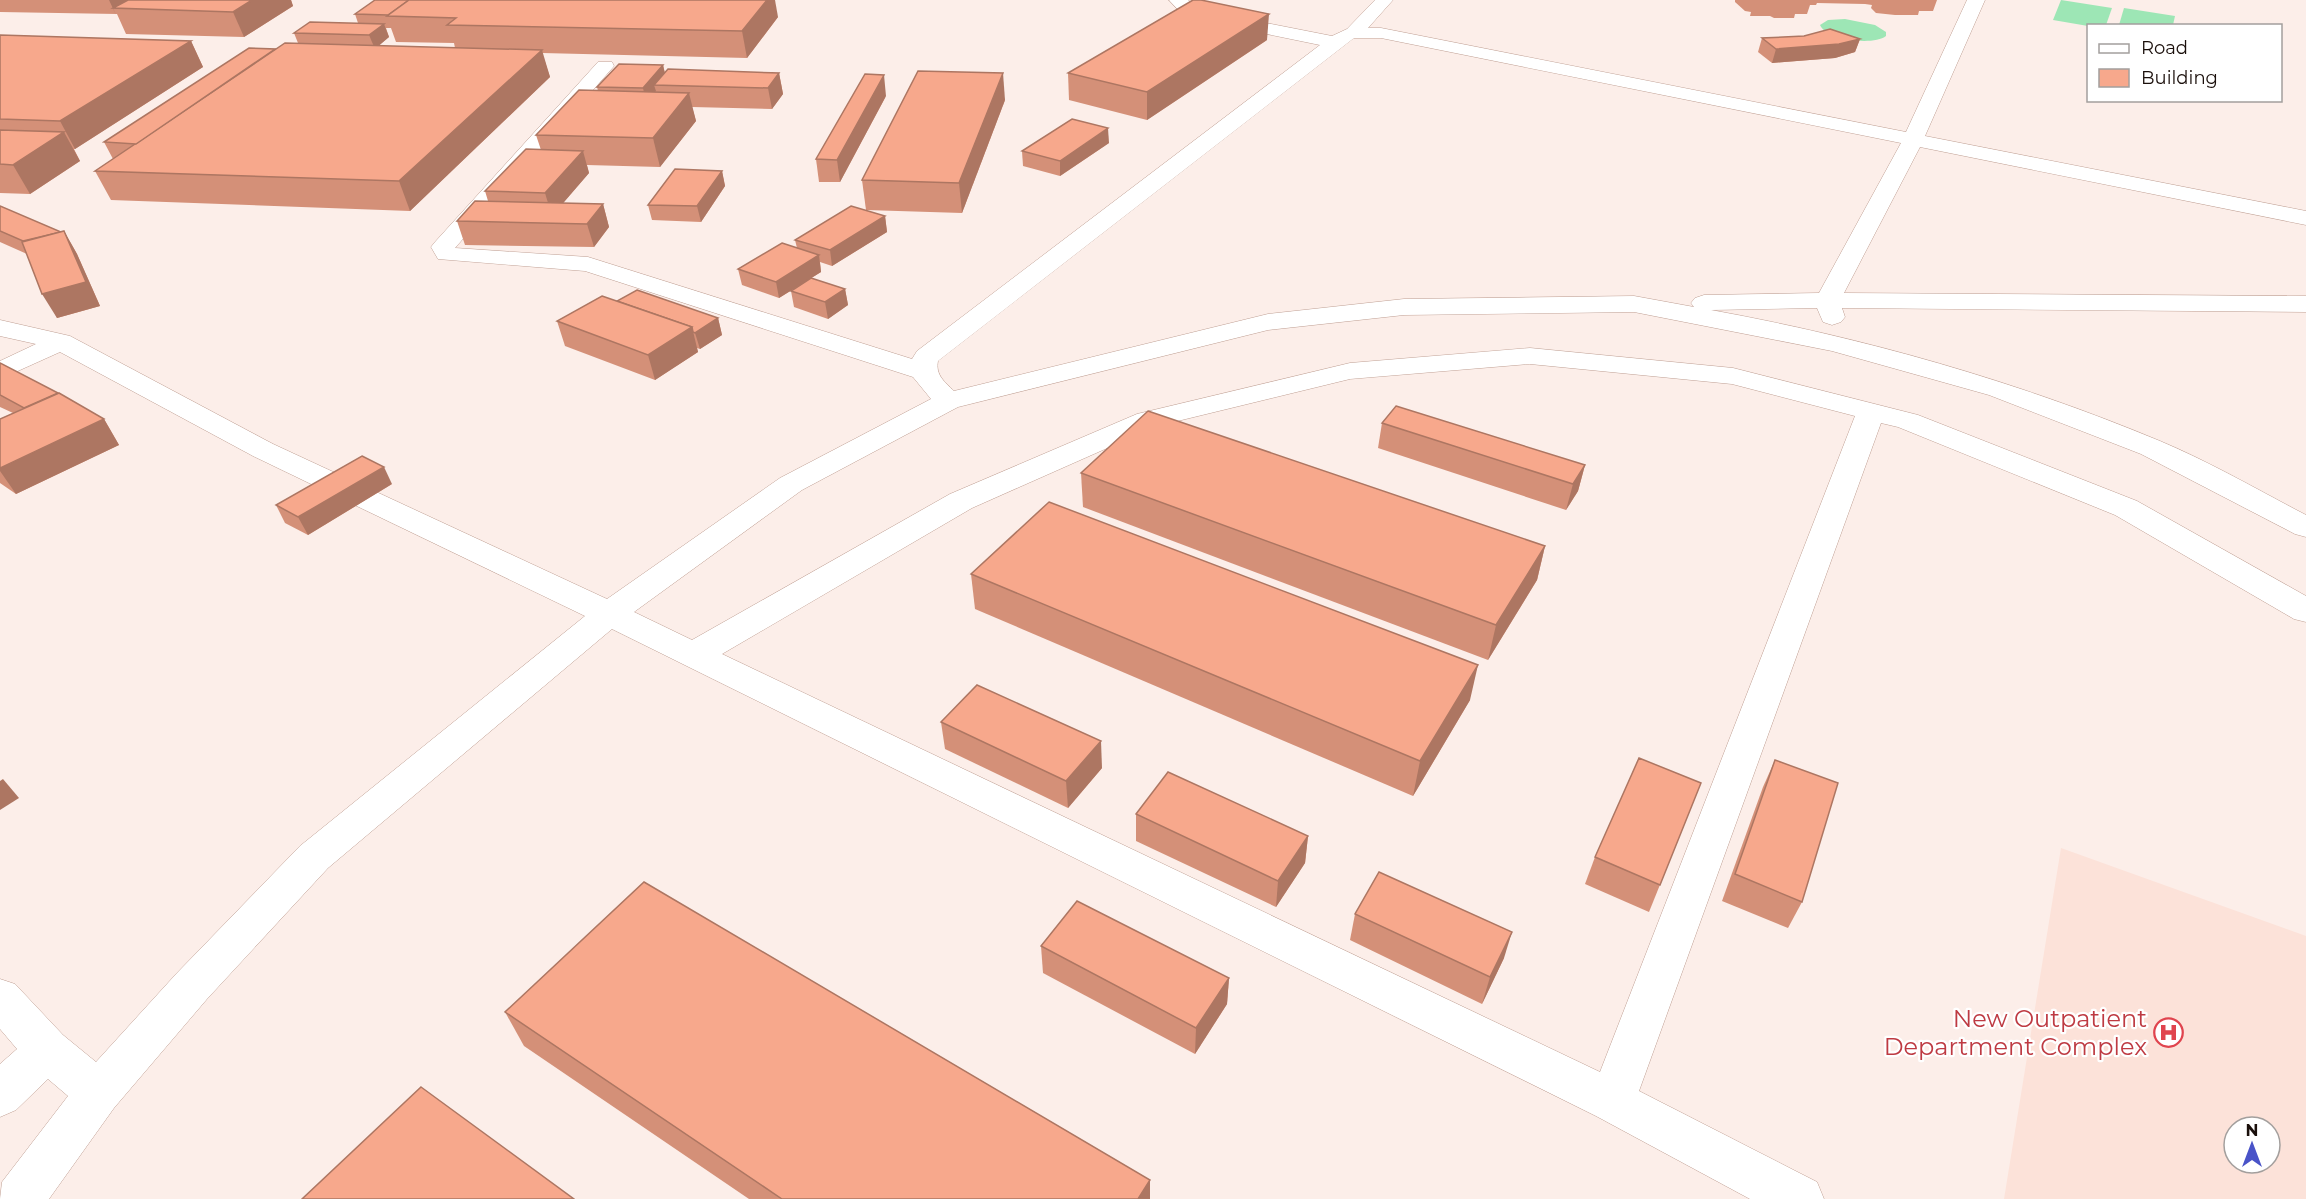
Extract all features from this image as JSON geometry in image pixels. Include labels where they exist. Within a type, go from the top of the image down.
[{"type":"street","points":[[1178,0],[1195,14],[1344,37],[1381,33],[2306,218]]},
{"type":"street","points":[[922,371],[921,363],[926,357],[1344,37],[1384,0]]},
{"type":"street","points":[[1837,344],[1828,300],[1913,140],[1976,0]]},
{"type":"street","points":[[605,66],[442,247],[446,254],[588,264],[922,371],[948,401]]},
{"type":"street","points":[[19,1199],[98,1093],[192,986],[314,857],[609,614],[791,484],[948,401],[1268,322],[1404,307],[1828,300],[2306,304]]},
{"type":"street","points":[[1634,304],[1837,344],[1999,389],[2151,448],[2306,527]]},
{"type":"street","points":[[0,328],[61,342],[262,450],[609,614],[1612,1101],[1800,1199]]},
{"type":"street","points":[[0,371],[61,342]]},
{"type":"street","points":[[693,655],[961,501],[1147,420],[1350,372],[1530,356],[1733,376],[1908,421],[2126,508],[2306,610]]},
{"type":"street","points":[[1612,1101],[1872,411]]},
{"type":"street","points":[[0,998],[47,1050],[98,1093]]},
{"type":"street","points":[[0,1095],[47,1050]]},
{"type":"shaded area","name":"New Outpatient Department Complex","points":[[2061,848],[2306,936],[2306,1199],[2004,1199]]},
{"type":"green space","points":[[2061,0],[2112,8],[2106,24],[2087,24],[2087,26],[2053,20]]},
{"type":"green space","points":[[2124,8],[2175,16],[2173,24],[2119,24]]},
{"type":"green space","points":[[1845,19],[1875,25],[1886,32],[1886,36],[1871,41],[1850,40],[1831,34],[1820,25],[1828,20]]},
{"type":"building","points":[[128,0],[252,0],[233,12],[113,8]]},
{"type":"building","points":[[375,0],[409,0],[388,15],[355,14]]},
{"type":"building","points":[[409,0],[767,0],[742,31],[447,25],[456,18],[387,16]]},
{"type":"building","points":[[1193,0],[1269,14],[1147,92],[1068,73]]},
{"type":"building","points":[[310,22],[384,24],[369,35],[294,33]]},
{"type":"building","points":[[1830,29],[1860,39],[1839,44],[1776,49],[1762,38],[1804,36]]},
{"type":"building","points":[[0,35],[191,41],[60,121],[0,119]]},
{"type":"building","points":[[285,43],[542,50],[399,181],[95,171]]},
{"type":"building","points":[[249,48],[275,49],[136,144],[104,142]]},
{"type":"building","points":[[619,64],[663,65],[643,88],[597,87]]},
{"type":"building","points":[[668,69],[779,73],[768,88],[654,85]]},
{"type":"building","points":[[918,71],[1003,73],[959,183],[862,180]]},
{"type":"building","points":[[865,74],[884,75],[837,160],[816,159]]},
{"type":"building","points":[[579,90],[689,93],[653,138],[536,135]]},
{"type":"building","points":[[1072,119],[1108,128],[1060,161],[1022,151]]},
{"type":"building","points":[[0,130],[64,132],[13,165],[0,164]]},
{"type":"building","points":[[526,149],[583,151],[545,193],[485,191]]},
{"type":"building","points":[[675,169],[722,171],[697,206],[648,205]]},
{"type":"building","points":[[475,201],[603,204],[587,224],[457,221]]},
{"type":"building","points":[[0,206],[61,232],[23,241],[0,231]]},
{"type":"building","points":[[851,206],[885,216],[830,250],[795,240]]},
{"type":"building","points":[[64,231],[86,282],[42,294],[22,242]]},
{"type":"building","points":[[782,243],[819,255],[776,282],[738,269]]},
{"type":"building","points":[[811,278],[845,289],[825,302],[791,291]]},
{"type":"building","points":[[637,290],[718,318],[695,333],[692,327],[617,301]]},
{"type":"building","points":[[602,296],[692,327],[648,355],[557,321]]},
{"type":"building","points":[[0,363],[58,393],[24,408],[0,395]]},
{"type":"building","points":[[59,393],[104,419],[0,468],[0,419]]},
{"type":"building","points":[[1396,406],[1585,465],[1573,484],[1382,423]]},
{"type":"building","points":[[1148,411],[1545,546],[1496,625],[1081,473]]},
{"type":"building","points":[[362,456],[384,467],[298,517],[276,505]]},
{"type":"building","points":[[1049,502],[1478,665],[1420,761],[971,574]]},
{"type":"building","points":[[977,685],[1101,741],[1066,781],[941,722]]},
{"type":"building","points":[[1639,758],[1701,783],[1660,885],[1595,857]]},
{"type":"building","points":[[1775,760],[1838,783],[1802,902],[1735,874]]},
{"type":"building","points":[[1168,772],[1308,836],[1278,881],[1136,814]]},
{"type":"building","points":[[1379,872],[1512,932],[1490,977],[1355,914]]},
{"type":"building","points":[[644,882],[1150,1180],[1138,1199],[782,1199],[505,1012]]},
{"type":"building","points":[[1077,901],[1229,978],[1196,1028],[1041,946]]},
{"type":"building","points":[[421,1087],[574,1199],[302,1199]]},
{"type":"place","name":"New Outpatient Department Complex","points":[[2168,1032]]}]
